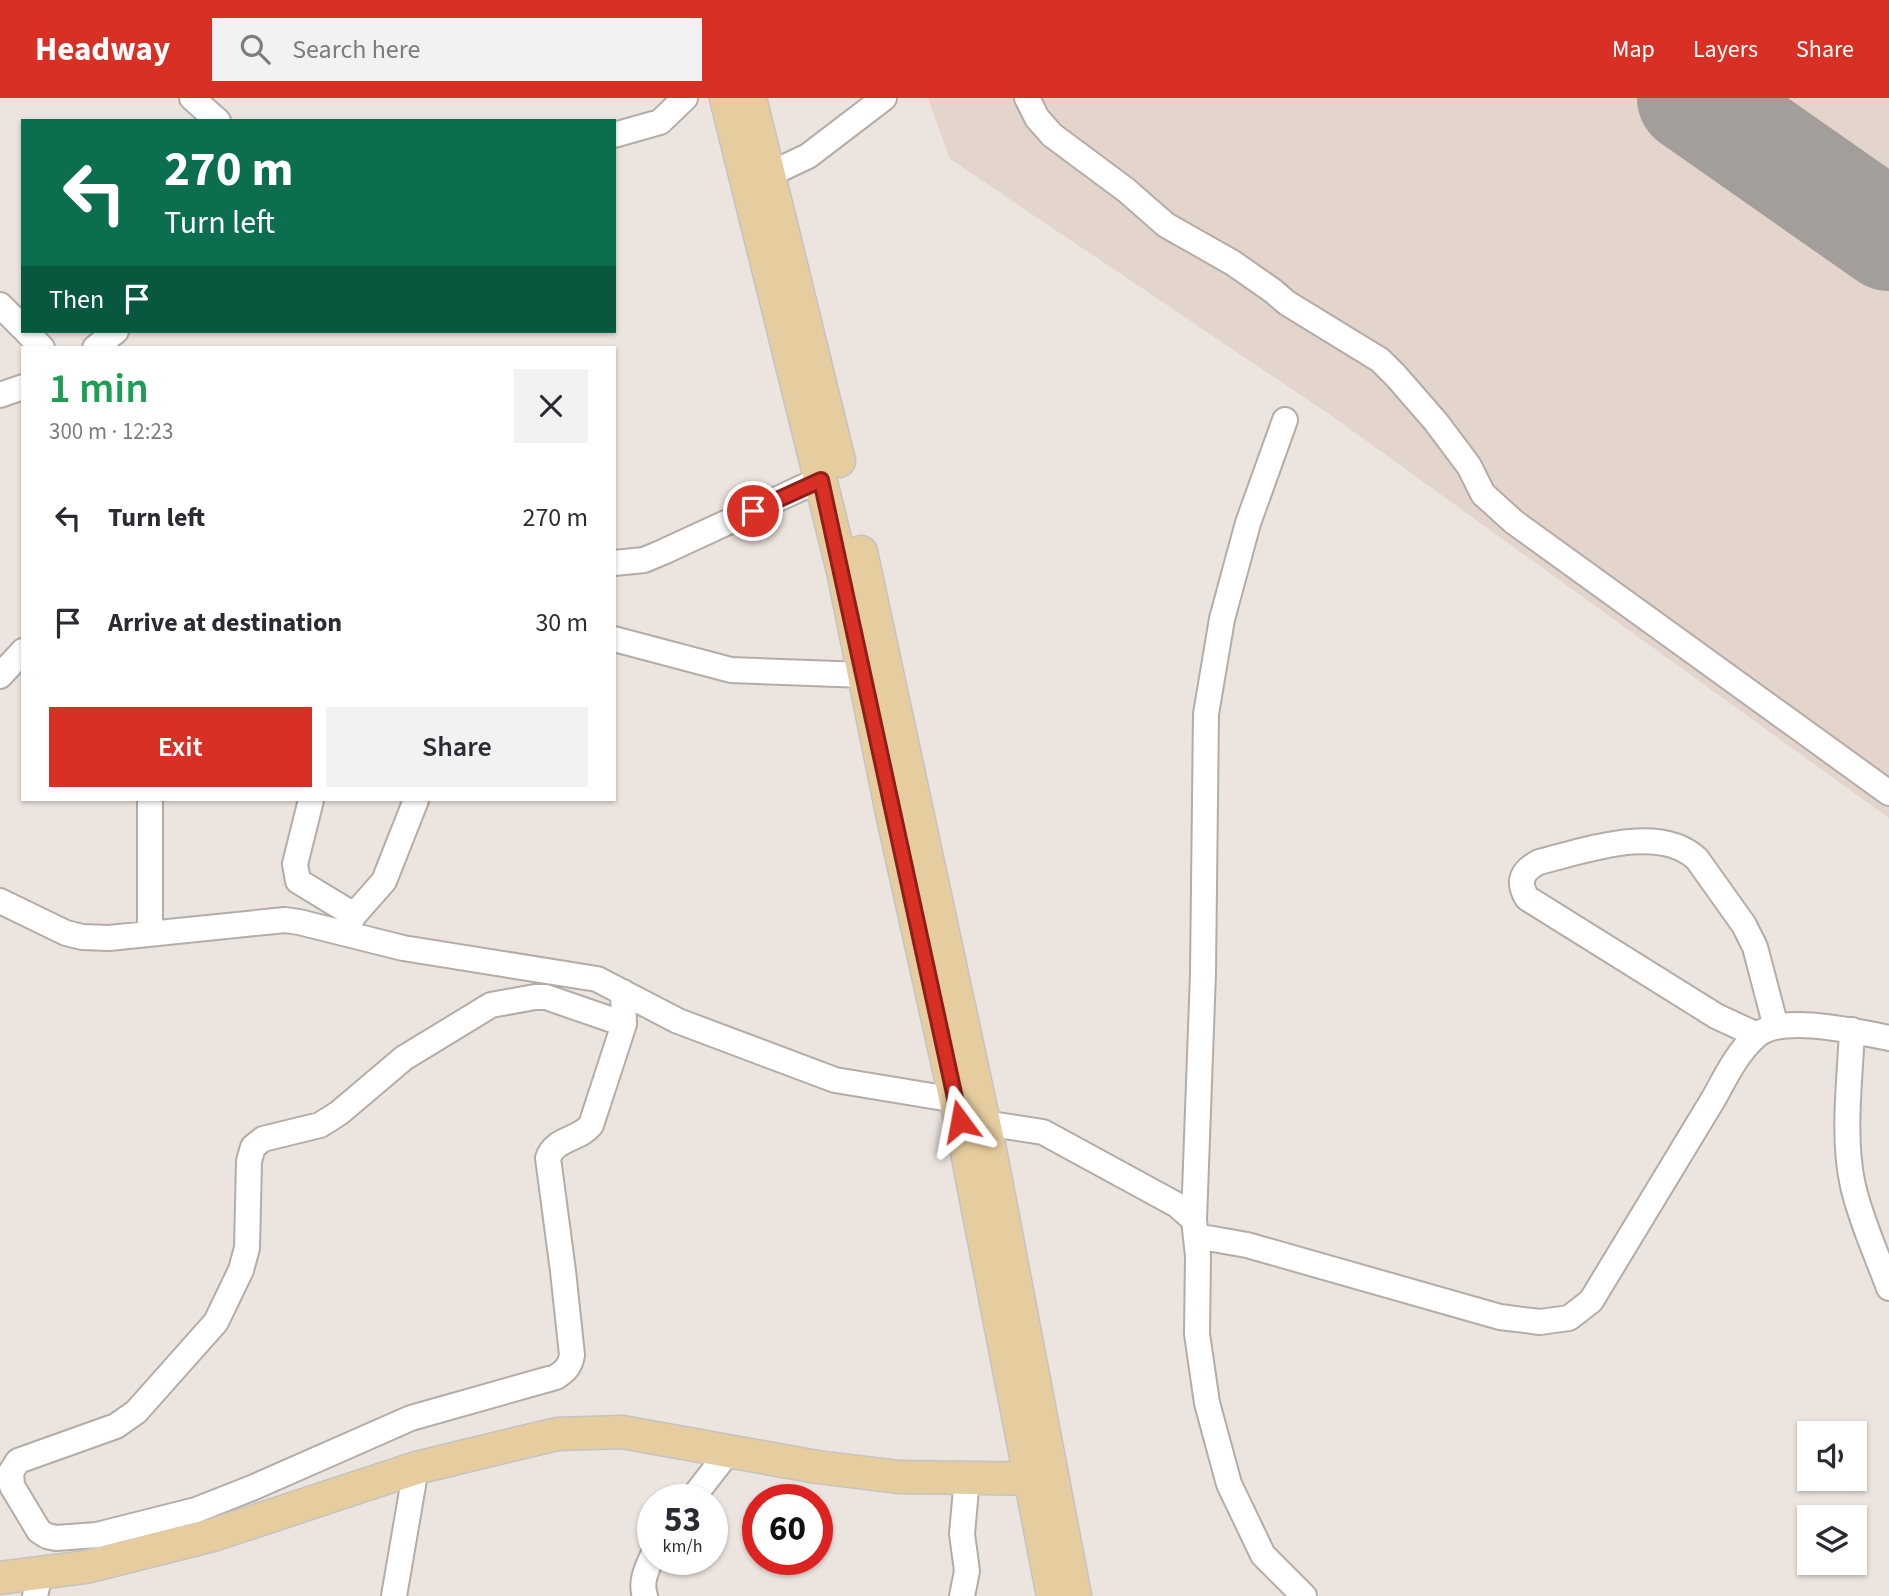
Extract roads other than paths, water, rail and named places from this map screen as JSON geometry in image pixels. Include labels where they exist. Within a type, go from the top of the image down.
[{"type":"main road","points":[[726,98],[748,122],[770,174],[863,559],[911,793],[984,1122],[1041,1480],[1053,1596]]},
{"type":"main road","points":[[748,122],[821,480],[956,1100],[996,1298],[1041,1480],[1075,1596]]},
{"type":"main road","points":[[0,1578],[37,1585],[86,1567],[213,1535],[416,1468],[557,1434],[622,1432],[817,1467],[899,1477],[1041,1480]]},
{"type":"street","points":[[192,98],[216,119]]},
{"type":"street","points":[[616,134],[660,122],[685,98]]},
{"type":"street","points":[[770,174],[808,156],[884,98]]},
{"type":"street","points":[[1027,98],[1037,118],[1052,135],[1126,190],[1166,225],[1233,262],[1296,309],[1380,360],[1436,422],[1469,466],[1483,494],[1514,522],[1889,793]]},
{"type":"street","points":[[0,305],[21,326]]},
{"type":"street","points":[[28,333],[40,346]]},
{"type":"street","points":[[97,346],[113,333]]},
{"type":"street","points":[[0,395],[21,388]]},
{"type":"street","points":[[1285,420],[1248,523],[1222,619],[1206,714],[1203,973],[1195,1228],[1198,1256],[1197,1335],[1207,1403],[1229,1484],[1263,1555],[1304,1596]]},
{"type":"street","points":[[616,563],[644,560],[821,480]]},
{"type":"street","points":[[616,640],[732,670],[864,675]]},
{"type":"street","points":[[0,676],[21,653]]},
{"type":"street","points":[[150,801],[150,933]]},
{"type":"street","points":[[311,801],[295,864],[298,881],[349,924],[404,948],[589,977],[678,1021],[835,1080],[956,1100]]},
{"type":"street","points":[[349,924],[384,881],[393,865],[416,801]]},
{"type":"street","points":[[1767,1031],[1755,947],[1744,925],[1688,850],[1671,843],[1656,841],[1616,844],[1538,862],[1527,868],[1522,879],[1522,889],[1527,898],[1716,1016],[1767,1031],[1798,1025],[1889,1038]]},
{"type":"street","points":[[0,901],[66,933],[82,937],[109,938],[285,920],[349,924]]},
{"type":"street","points":[[622,992],[624,1024],[591,1125],[586,1132],[554,1147],[548,1158],[564,1271],[572,1355],[570,1365],[564,1371],[556,1377],[393,1424],[252,1488],[196,1510],[97,1535],[56,1538],[39,1531],[12,1486],[11,1472],[18,1461],[116,1426],[136,1412],[216,1322],[241,1270],[247,1248],[249,1161],[253,1147],[263,1139],[320,1125],[339,1113],[404,1058],[491,1005],[547,997],[624,1024]]},
{"type":"street","points":[[1716,1016],[1732,1064]]},
{"type":"street","points":[[984,1122],[1030,1128],[1056,1138],[1177,1205],[1195,1228],[1500,1317],[1540,1322],[1569,1318],[1591,1301],[1732,1064],[1767,1031]]},
{"type":"street","points":[[1852,1031],[1849,1154],[1853,1186],[1889,1288]]},
{"type":"street","points":[[703,1484],[729,1451]]},
{"type":"street","points":[[394,1596],[416,1468]]},
{"type":"street","points":[[962,1596],[967,1571],[962,1534],[967,1478]]},
{"type":"street","points":[[644,1575],[645,1596]]}]
